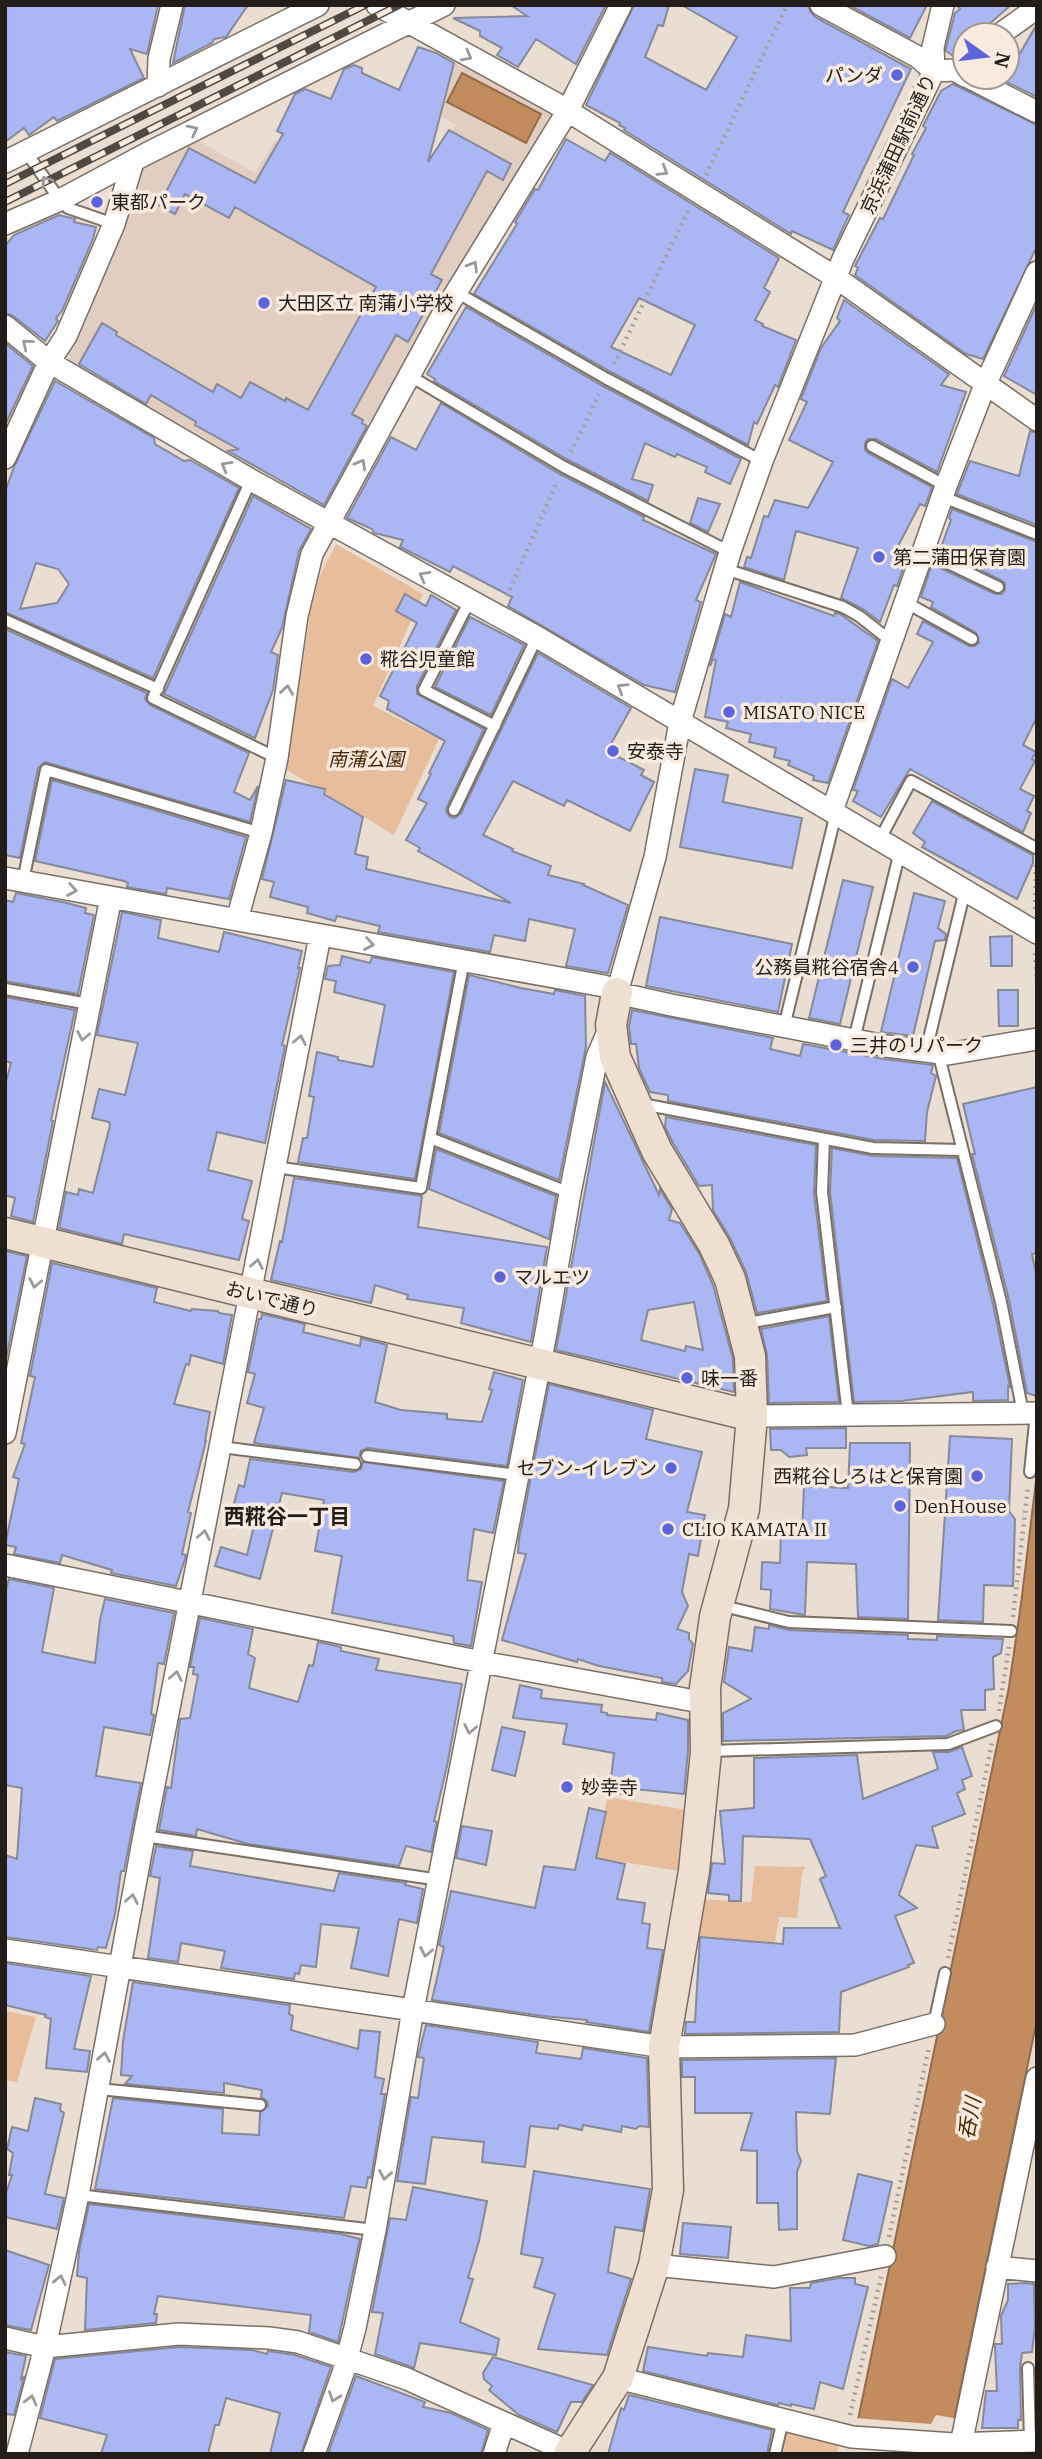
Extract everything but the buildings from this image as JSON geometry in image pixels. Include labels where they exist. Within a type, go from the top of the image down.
[{"type":"street","points":[[158,86],[159,59],[172,5]]},
{"type":"street","points":[[5,162],[318,5]]},
{"type":"street","points":[[377,5],[555,103],[835,277],[1037,420]]},
{"type":"street","points":[[5,224],[60,200],[444,5]]},
{"type":"street","points":[[237,920],[261,833],[277,758],[297,616],[312,554],[456,292],[566,112],[621,5]]},
{"type":"street","points":[[821,5],[918,57],[951,69]]},
{"type":"street","name":"京浜蒲田駅前通り","points":[[943,5],[933,47],[951,65]]},
{"type":"street","points":[[1019,21],[1037,8]]},
{"type":"street","name":"京浜蒲田駅前通り","points":[[617,993],[654,857],[680,722],[727,561],[762,461],[835,277],[951,81]]},
{"type":"street","points":[[996,91],[1037,112]]},
{"type":"street","points":[[5,458],[49,362],[66,336],[114,224],[133,162]]},
{"type":"street","points":[[834,812],[891,641],[985,385],[1035,280]]},
{"type":"street","points":[[5,326],[49,362],[328,524],[537,637],[1035,933]]},
{"type":"street","points":[[14,880],[604,986],[617,993],[854,1040],[948,1054],[1037,1039]]},
{"type":"street","points":[[6,1427],[111,897]]},
{"type":"street","points":[[17,2442],[46,2347],[78,2195],[144,1836],[320,936]]},
{"type":"street","points":[[314,2454],[355,2328],[570,1193],[597,1057],[611,1025],[617,993]]},
{"type":"street","points":[[5,2339],[46,2347],[179,2334],[269,2337],[298,2342],[407,2379],[569,2453],[618,2378],[654,2265],[667,2190],[664,2047],[694,1871],[706,1752],[705,1688],[718,1604],[744,1509],[752,1416],[750,1356],[730,1279],[714,1245],[657,1151],[615,1057],[611,1025]]},
{"type":"street","name":"おいで通り","points":[[5,1233],[752,1416]]},
{"type":"street","points":[[752,1416],[1032,1413]]},
{"type":"street","points":[[5,1564],[482,1661],[706,1703]]},
{"type":"street","points":[[5,1950],[664,2047],[855,2045],[934,2024]]},
{"type":"street","points":[[958,2447],[1037,2078]]},
{"type":"street","points":[[654,2265],[774,2277],[885,2256]]},
{"type":"street","points":[[997,2267],[1037,2271]]},
{"type":"street","points":[[618,2378],[852,2437],[958,2447],[1029,2444]]},
{"type":"street","points":[[494,2454],[504,2423]]},
{"type":"lane","points":[[26,152],[68,208],[114,224]]},
{"type":"lane","points":[[456,292],[607,379],[762,461]]},
{"type":"lane","points":[[410,376],[727,561],[843,607],[891,641]]},
{"type":"lane","points":[[872,446],[945,491],[1037,534]]},
{"type":"lane","points":[[251,480],[153,698],[277,758]]},
{"type":"lane","points":[[923,551],[998,587]]},
{"type":"lane","points":[[470,600],[424,690],[495,726]]},
{"type":"lane","points":[[905,602],[972,639]]},
{"type":"lane","points":[[5,620],[158,689]]},
{"type":"lane","points":[[454,810],[537,637]]},
{"type":"lane","points":[[14,880],[46,770],[261,833]]},
{"type":"lane","points":[[880,839],[911,781],[1036,848]]},
{"type":"lane","points":[[784,1027],[834,812]]},
{"type":"lane","points":[[854,1040],[900,851]]},
{"type":"lane","points":[[965,890],[932,1052],[1032,1413],[1030,1472]]},
{"type":"lane","points":[[275,1167],[421,1188],[464,960]]},
{"type":"lane","points":[[5,989],[89,1004]]},
{"type":"lane","points":[[636,1103],[873,1148],[961,1150]]},
{"type":"lane","points":[[430,1138],[570,1193]]},
{"type":"lane","points":[[824,1139],[822,1192],[848,1415]]},
{"type":"lane","points":[[742,1325],[836,1307]]},
{"type":"lane","points":[[220,1447],[355,1464]]},
{"type":"lane","points":[[367,1456],[518,1475]]},
{"type":"lane","points":[[718,1604],[789,1622],[1011,1630]]},
{"type":"lane","points":[[706,1752],[948,1744],[996,1726]]},
{"type":"lane","points":[[144,1836],[440,1880]]},
{"type":"lane","points":[[934,2024],[945,1973]]},
{"type":"lane","points":[[99,2089],[260,2105]]},
{"type":"lane","points":[[78,2195],[375,2230]]},
{"type":"lane","points":[[1028,2368],[1029,2444]]},
{"type":"lane","points":[[775,2454],[783,2420]]},
{"type":"path","points":[[498,616],[564,467],[787,5]]},
{"type":"path","points":[[1036,848],[1037,984]]},
{"type":"path","points":[[918,2101],[934,2024]]},
{"type":"shaded area","name":"大田区立 南蒲小学校","points":[[458,56],[555,108],[321,504],[70,362],[66,347],[112,258],[144,164],[197,140],[255,173],[275,141],[407,211],[456,125],[432,111]]},
{"type":"green space","name":"南蒲公園","points":[[336,544],[423,594],[373,706],[439,739],[394,835],[287,770],[311,608],[320,575]]},
{"type":"green space","points":[[607,1797],[687,1810],[680,1871],[597,1858]]},
{"type":"green space","points":[[755,1866],[805,1867],[797,1918],[779,1917],[775,1942],[694,1938],[700,1899],[751,1902]]},
{"type":"green space","points":[[5,2011],[36,2017],[17,2082],[5,2080]]},
{"type":"green space","points":[[788,2430],[839,2442],[837,2454],[782,2454]]},
{"type":"water","points":[[462,73],[541,114],[526,143],[447,102]]},
{"type":"water","name":"呑川","points":[[1037,1473],[1037,2020],[947,2454],[851,2454],[1009,1687]]},
{"type":"pier","points":[[936,2415],[958,2419],[950,2454],[848,2454],[855,2418],[931,2424]]},
{"type":"railway","points":[[5,184],[365,5]]},
{"type":"railway","points":[[5,202],[399,5]]},
{"type":"place","name":"パンダ","points":[[897,75]]},
{"type":"place","name":"東都パーク","points":[[97,202]]},
{"type":"place","name":"大田区立 南蒲小学校","points":[[264,303]]},
{"type":"place","name":"第二蒲田保育園","points":[[879,557]]},
{"type":"place","name":"糀谷児童館","points":[[366,659]]},
{"type":"place","name":"MISATO NICE","points":[[729,712]]},
{"type":"place","name":"安泰寺","points":[[613,751]]},
{"type":"place","name":"公務員糀谷宿舎4","points":[[913,967]]},
{"type":"place","name":"三井のリパーク","points":[[836,1045]]},
{"type":"place","name":"マルエツ","points":[[500,1277]]},
{"type":"place","name":"味一番","points":[[687,1378]]},
{"type":"place","name":"セブン-イレブン","points":[[671,1468]]},
{"type":"place","name":"西糀谷しろはと保育園","points":[[977,1476]]},
{"type":"place","name":"DenHouse","points":[[900,1506]]},
{"type":"place","name":"CLIO KAMATA II","points":[[668,1529]]},
{"type":"place","name":"妙幸寺","points":[[567,1787]]},
{"type":"district","name":"西糀谷一丁目","points":[[287,1516]]}]
